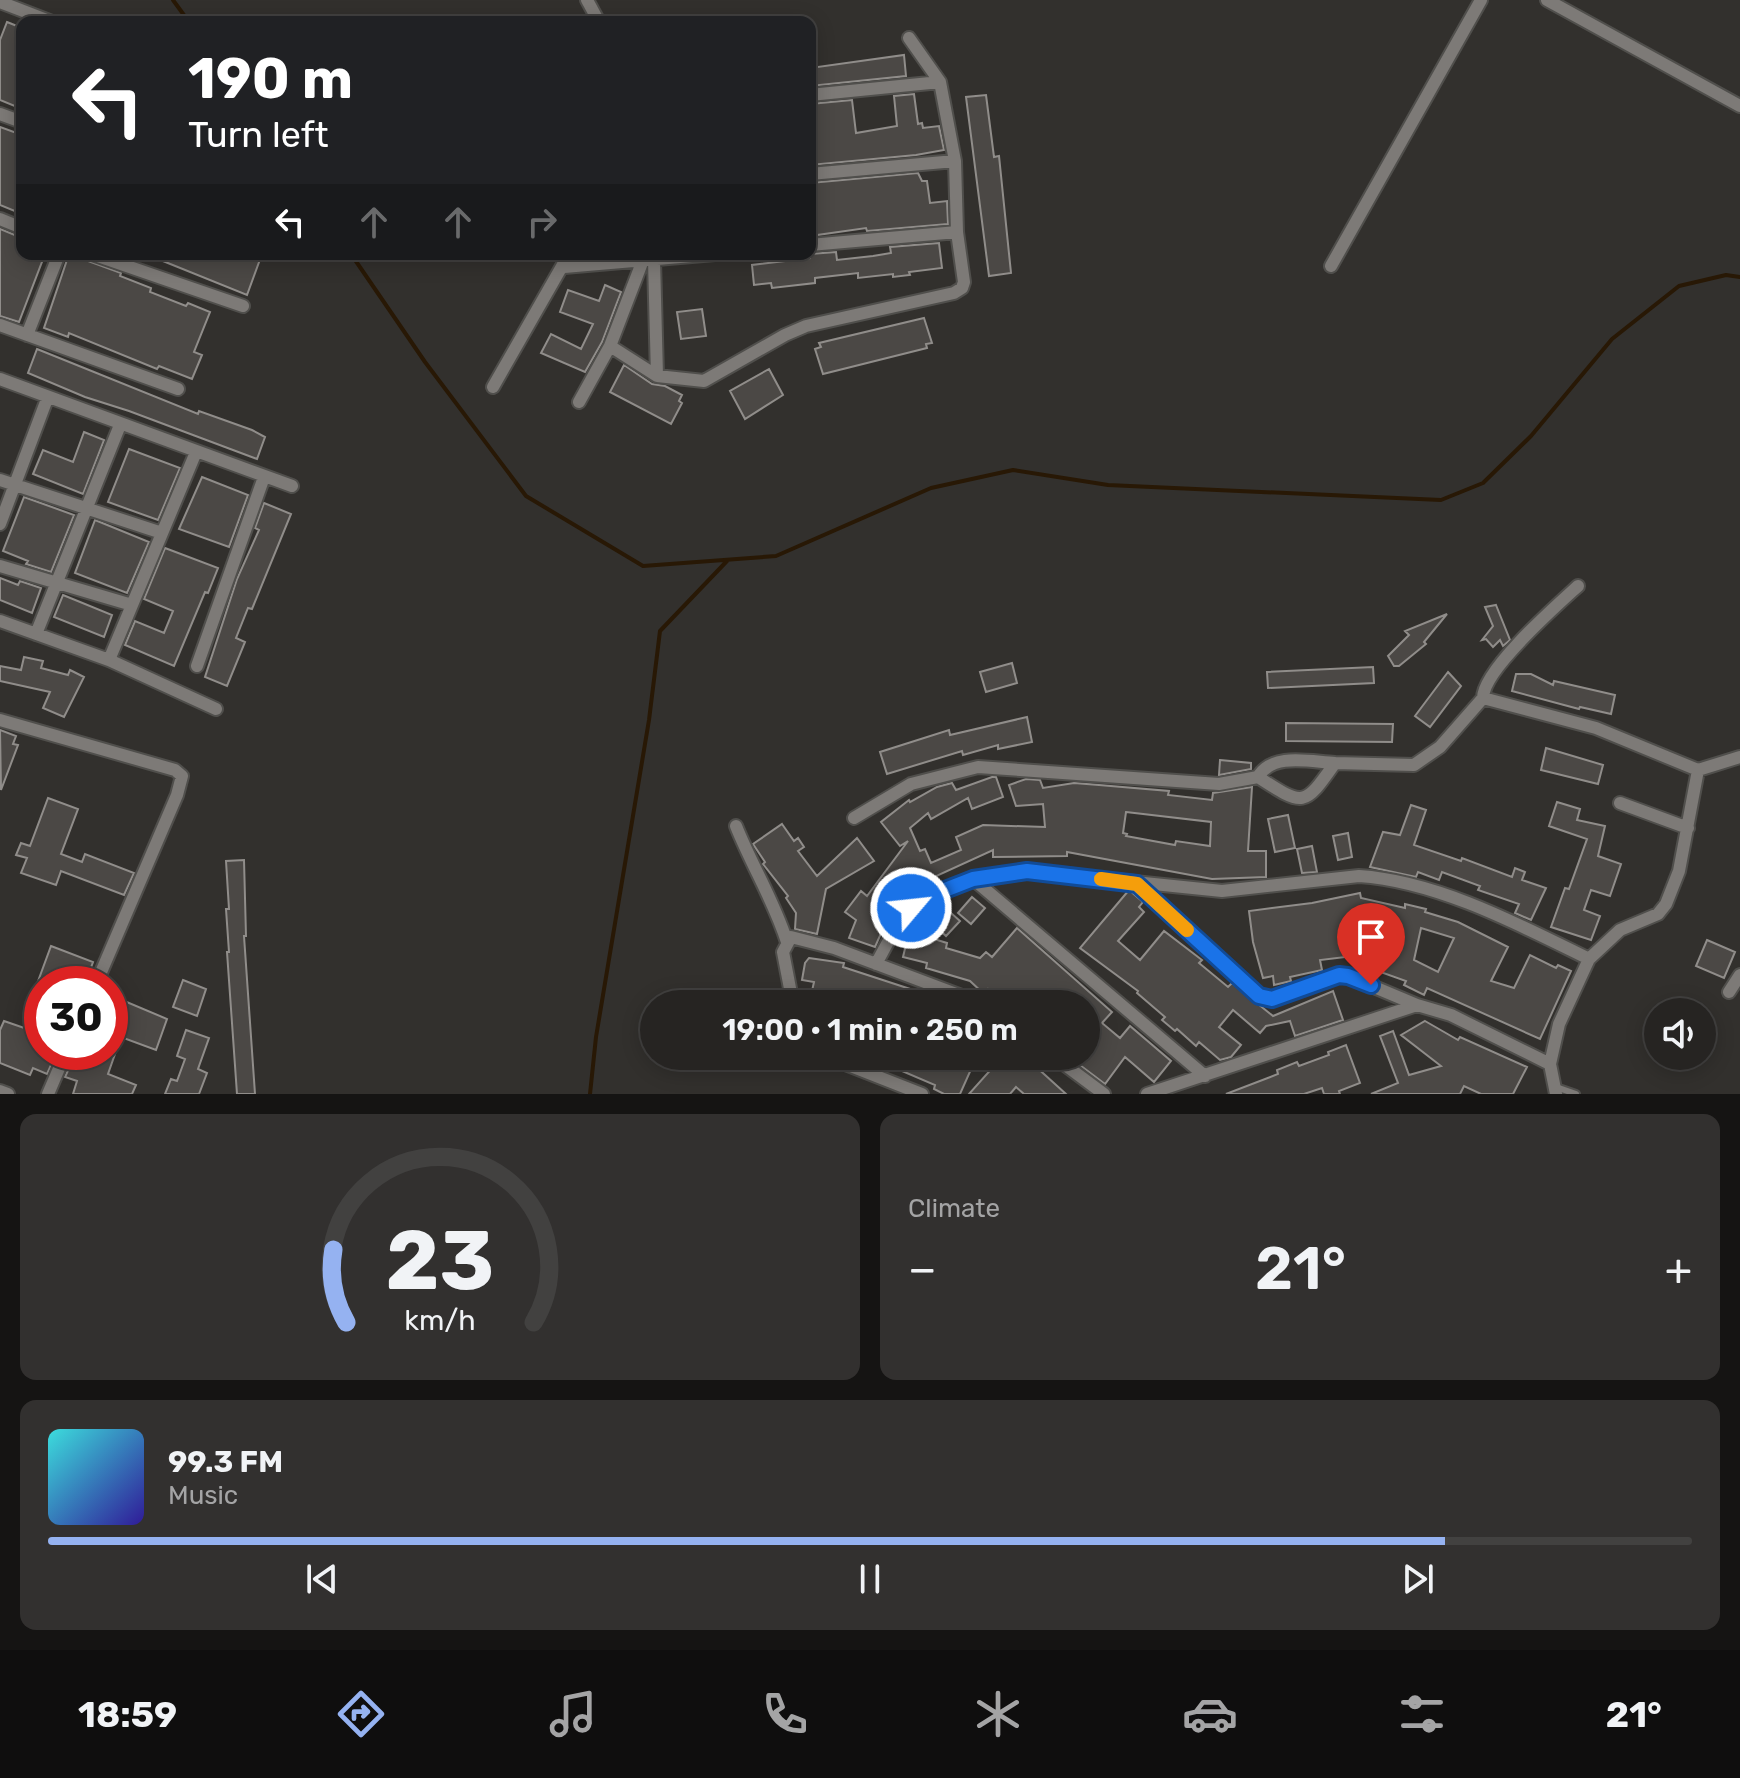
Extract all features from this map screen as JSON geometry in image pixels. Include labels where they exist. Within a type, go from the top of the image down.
[{"type":"street","points":[[1331,266],[1481,0]]},
{"type":"street","points":[[1547,0],[1740,106]]},
{"type":"street","points":[[0,2],[36,16]]},
{"type":"street","points":[[610,346],[657,376],[704,381],[806,326],[954,293],[962,288],[955,161],[940,82],[909,38]]},
{"type":"street","points":[[816,94],[940,82]]},
{"type":"street","points":[[816,173],[955,161]]},
{"type":"street","points":[[816,244],[957,232]]},
{"type":"street","points":[[27,335],[57,260]]},
{"type":"street","points":[[109,260],[243,306]]},
{"type":"street","points":[[493,387],[567,260]]},
{"type":"street","points":[[649,260],[657,376]]},
{"type":"street","points":[[564,267],[649,260]]},
{"type":"street","points":[[579,402],[610,346],[649,260]]},
{"type":"street","points":[[0,325],[178,389]]},
{"type":"street","points":[[0,379],[47,399],[292,486]]},
{"type":"street","points":[[0,524],[47,399]]},
{"type":"street","points":[[36,634],[120,425]]},
{"type":"street","points":[[109,660],[196,452]]},
{"type":"street","points":[[197,666],[264,477]]},
{"type":"street","points":[[0,480],[162,533]]},
{"type":"street","points":[[0,566],[132,605]]},
{"type":"street","points":[[1483,698],[1483,690],[1493,674],[1533,628],[1578,586]]},
{"type":"street","points":[[0,621],[109,660],[216,709]]},
{"type":"street","points":[[1258,777],[1263,768],[1279,762],[1414,765],[1440,747],[1478,700],[1483,698],[1596,728],[1698,770],[1740,757]]},
{"type":"street","points":[[0,720],[175,770],[182,776],[177,795],[104,966]]},
{"type":"street","points":[[854,818],[911,784],[978,767],[1219,784],[1258,777],[1286,796],[1300,798],[1313,795],[1335,763]]},
{"type":"street","points":[[1556,1091],[1550,1064],[1559,1024],[1589,959],[1620,930],[1658,914],[1666,904],[1679,871],[1698,770]]},
{"type":"street","points":[[1620,803],[1688,828]]},
{"type":"street","points":[[736,826],[747,855],[777,911],[787,942]]},
{"type":"street","points":[[876,964],[901,918],[927,897],[973,879],[1027,871],[1233,891],[1359,876],[1376,877],[1460,900],[1589,959]]},
{"type":"street","points":[[973,879],[1205,1076]]},
{"type":"street","points":[[1137,884],[1259,996],[1272,999],[1339,975],[1348,976],[1417,1005],[1451,1015],[1550,1064]]},
{"type":"street","points":[[790,990],[783,952],[791,937],[834,948],[946,990]]},
{"type":"street","points":[[1729,992],[1740,975]]},
{"type":"street","points":[[1147,1094],[1417,1005]]},
{"type":"street","points":[[48,1094],[58,1070]]},
{"type":"street","points":[[861,1070],[922,1094]]},
{"type":"street","points":[[1072,1070],[1104,1094]]},
{"type":"street","points":[[0,1091],[8,1094]]},
{"type":"lane","points":[[1556,1091],[1576,1094]]},
{"type":"building","points":[[7,22],[16,26],[16,107],[0,100],[0,40]]},
{"type":"building","points":[[904,55],[906,76],[816,85],[816,67]]},
{"type":"building","points":[[914,94],[918,124],[922,123],[923,128],[939,126],[944,150],[816,164],[816,103],[852,100],[856,133],[897,126],[894,96]]},
{"type":"building","points":[[986,95],[994,157],[999,156],[1011,273],[989,276],[966,97]]},
{"type":"building","points":[[0,127],[16,133],[16,212],[0,205]]},
{"type":"building","points":[[918,173],[922,181],[927,181],[930,203],[947,201],[948,224],[867,231],[866,228],[816,235],[816,182]]},
{"type":"building","points":[[0,229],[16,236],[16,260],[43,260],[19,322],[0,316]]},
{"type":"building","points":[[939,243],[942,268],[893,277],[893,274],[858,278],[858,273],[815,278],[815,283],[772,288],[771,283],[754,285],[752,265],[816,260],[816,254],[836,252],[837,260],[873,256],[891,253],[890,247]]},
{"type":"building","points":[[67,260],[85,260],[121,273],[120,276],[151,288],[150,292],[210,312],[194,352],[202,355],[192,379],[159,366],[157,369],[69,333],[68,337],[44,328]]},
{"type":"building","points":[[160,260],[260,260],[247,295]]},
{"type":"building","points":[[605,285],[621,292],[602,342],[585,372],[541,353],[551,334],[581,349],[593,324],[560,312],[568,290],[599,301]]},
{"type":"building","points":[[702,309],[706,336],[681,339],[677,312]]},
{"type":"building","points":[[924,318],[932,343],[926,344],[927,348],[823,374],[815,349],[821,347],[819,343]]},
{"type":"building","points":[[37,349],[198,414],[199,411],[252,430],[265,437],[257,459],[85,397],[28,373]]},
{"type":"building","points":[[624,365],[652,384],[665,386],[682,395],[679,401],[682,403],[671,424],[610,392]]},
{"type":"building","points":[[769,369],[783,395],[745,419],[730,391]]},
{"type":"building","points":[[84,432],[104,440],[83,494],[33,474],[43,450],[73,462]]},
{"type":"building","points":[[129,449],[180,468],[158,520],[108,502]]},
{"type":"building","points":[[202,477],[248,495],[229,547],[179,529]]},
{"type":"building","points":[[24,497],[74,515],[51,572],[26,564],[28,561],[3,551]]},
{"type":"building","points":[[264,503],[291,514],[252,609],[248,608],[236,638],[245,642],[227,686],[205,677],[237,579],[259,530],[255,528]]},
{"type":"building","points":[[95,520],[149,542],[127,593],[75,573]]},
{"type":"building","points":[[165,548],[218,568],[174,666],[125,645],[135,621],[164,633],[173,611],[144,599]]},
{"type":"building","points":[[0,578],[18,585],[20,581],[41,588],[32,613],[0,600]]},
{"type":"building","points":[[63,595],[112,615],[104,637],[54,617]]},
{"type":"building","points":[[1496,605],[1510,640],[1503,646],[1500,640],[1493,647],[1486,639],[1482,640],[1493,626],[1485,607]]},
{"type":"building","points":[[1447,614],[1424,642],[1426,644],[1399,666],[1394,666],[1388,656],[1409,635],[1405,631]]},
{"type":"building","points":[[24,657],[43,661],[41,668],[68,675],[70,670],[84,677],[64,717],[43,708],[50,692],[0,681],[0,666],[21,670]]},
{"type":"building","points":[[1012,663],[1017,683],[986,692],[980,672]]},
{"type":"building","points":[[1373,667],[1374,683],[1268,688],[1267,672]]},
{"type":"building","points":[[1448,672],[1461,686],[1430,727],[1415,716]]},
{"type":"building","points":[[1516,674],[1531,674],[1553,685],[1554,681],[1615,695],[1611,714],[1512,691]]},
{"type":"building","points":[[1027,717],[1032,742],[998,749],[998,745],[963,755],[962,751],[887,774],[880,752],[949,730],[950,735]]},
{"type":"building","points":[[1286,723],[1393,724],[1392,742],[1286,741]]},
{"type":"building","points":[[0,730],[16,736],[13,744],[18,745],[1,790]]},
{"type":"building","points":[[1546,748],[1603,765],[1598,784],[1541,770]]},
{"type":"building","points":[[1220,760],[1251,763],[1251,769],[1219,775]]},
{"type":"building","points":[[996,777],[1003,797],[972,809],[968,798],[931,819],[928,813],[910,828],[920,851],[925,849],[931,863],[961,850],[956,837],[983,825],[1045,827],[1043,804],[1016,806],[1009,785],[1026,779],[1040,780],[1043,788],[1074,783],[1169,791],[1168,795],[1212,800],[1213,793],[1252,787],[1248,851],[1266,851],[1266,877],[1212,879],[1067,852],[1067,856],[993,857],[993,850],[923,882],[886,922],[875,947],[849,938],[856,920],[845,912],[861,891],[867,896],[908,841],[900,846],[881,822],[909,800],[937,787],[952,783],[956,790]],"holes":[[[1126,812],[1211,822],[1210,846],[1176,841],[1175,845],[1123,833]]]},
{"type":"building","points":[[48,798],[78,809],[61,854],[82,862],[85,854],[134,873],[124,895],[61,871],[56,885],[21,873],[27,858],[16,855],[21,843],[30,846]]},
{"type":"building","points":[[1557,802],[1580,809],[1577,820],[1605,826],[1598,856],[1621,864],[1610,896],[1591,890],[1584,910],[1600,916],[1591,940],[1551,927],[1587,839],[1549,826]]},
{"type":"building","points":[[1411,805],[1426,810],[1414,845],[1461,861],[1462,858],[1512,877],[1515,868],[1525,872],[1522,880],[1546,888],[1531,920],[1515,913],[1519,904],[1478,890],[1480,886],[1442,872],[1439,880],[1418,872],[1416,877],[1370,867],[1383,832],[1400,835]]},
{"type":"building","points":[[1288,815],[1295,848],[1275,852],[1268,819]]},
{"type":"building","points":[[782,824],[794,841],[798,838],[804,847],[798,851],[817,876],[857,838],[874,861],[826,889],[817,934],[795,929],[796,913],[786,898],[788,896],[763,864],[765,862],[753,844]]},
{"type":"building","points":[[1348,833],[1352,857],[1338,860],[1333,836]]},
{"type":"building","points":[[1312,846],[1317,872],[1302,873],[1297,849]]},
{"type":"building","points":[[244,860],[244,936],[255,1094],[237,1094],[227,952],[226,909],[229,909],[226,861]]},
{"type":"building","points":[[1129,890],[1143,902],[1139,907],[1144,912],[1118,941],[1140,960],[1164,931],[1202,960],[1199,963],[1228,987],[1232,983],[1273,1016],[1333,991],[1343,1020],[1295,1036],[1290,1021],[1266,1026],[1260,1033],[1233,1010],[1219,1027],[1241,1045],[1231,1057],[1220,1060],[1199,1042],[1196,1046],[1162,1020],[1165,1017],[1138,991],[1080,948]]},
{"type":"building","points":[[1360,893],[1361,898],[1405,908],[1405,904],[1426,909],[1425,912],[1458,922],[1508,947],[1491,981],[1514,988],[1530,955],[1556,968],[1558,965],[1571,971],[1540,1039],[1427,988],[1424,995],[1404,985],[1406,981],[1358,964],[1362,955],[1320,960],[1322,970],[1290,977],[1291,981],[1274,985],[1273,976],[1263,978],[1253,942],[1249,911]],"holes":[[[1421,928],[1454,938],[1438,972],[1414,960]]]},
{"type":"building","points":[[972,897],[985,908],[971,924],[958,913]]},
{"type":"building","points":[[940,903],[960,921],[946,936],[926,918]]},
{"type":"building","points":[[1017,928],[1087,990],[980,990],[970,981],[926,968],[927,963],[903,957],[908,936],[916,943],[918,934],[947,943],[946,948],[980,958],[986,952],[992,957]]},
{"type":"building","points":[[1707,940],[1735,952],[1724,978],[1696,966]]},
{"type":"building","points":[[51,946],[93,962],[92,966],[44,966]]},
{"type":"building","points":[[809,958],[844,963],[843,967],[913,990],[812,990],[814,982],[802,980]]},
{"type":"building","points":[[183,980],[206,989],[197,1016],[173,1007]]},
{"type":"building","points":[[1100,1001],[1112,1012],[1102,1023],[1120,1038],[1130,1026],[1171,1061],[1154,1082],[1125,1057],[1105,1084],[1086,1070],[1100,1070]]},
{"type":"building","points":[[128,1003],[167,1019],[156,1050],[128,1040]]},
{"type":"building","points":[[4,1021],[24,1028],[24,1070],[32,1070],[30,1075],[0,1063],[0,1030]]},
{"type":"building","points":[[1425,1021],[1458,1040],[1460,1037],[1527,1067],[1513,1094],[1481,1094],[1464,1086],[1460,1094],[1371,1094],[1398,1083],[1380,1036],[1393,1031],[1409,1075],[1441,1066],[1401,1035]]},
{"type":"building","points":[[186,1030],[209,1038],[198,1069],[207,1073],[199,1094],[165,1094],[171,1079],[177,1081],[185,1059],[177,1056]]},
{"type":"building","points":[[1346,1045],[1360,1083],[1339,1091],[1340,1094],[1324,1094],[1322,1088],[1304,1094],[1226,1094],[1278,1074],[1277,1070],[1297,1062],[1299,1066]]},
{"type":"building","points":[[68,1070],[109,1070],[108,1074],[136,1085],[132,1094],[73,1094],[77,1081],[65,1077]]},
{"type":"building","points":[[900,1070],[971,1070],[960,1094],[944,1094],[934,1089],[935,1085]]},
{"type":"building","points":[[990,1070],[1040,1070],[1066,1094],[1024,1094],[1016,1087],[1010,1094],[969,1094]]},
{"type":"waterway","points":[[173,0],[185,16]]},
{"type":"waterway","points":[[355,260],[425,362],[526,496],[643,566],[776,556],[931,488],[1013,470],[1108,485],[1441,500],[1483,483],[1531,436],[1612,339],[1679,286],[1726,275],[1740,277]]},
{"type":"waterway","points":[[590,1094],[596,1037],[649,720],[660,631],[727,561]]},
{"type":"slow traffic","points":[[1101,879],[1137,884],[1187,930]]},
{"type":"route","points":[[911,908],[927,897],[973,879],[1027,871],[1137,884],[1259,996],[1272,999],[1339,975],[1371,985]]}]
